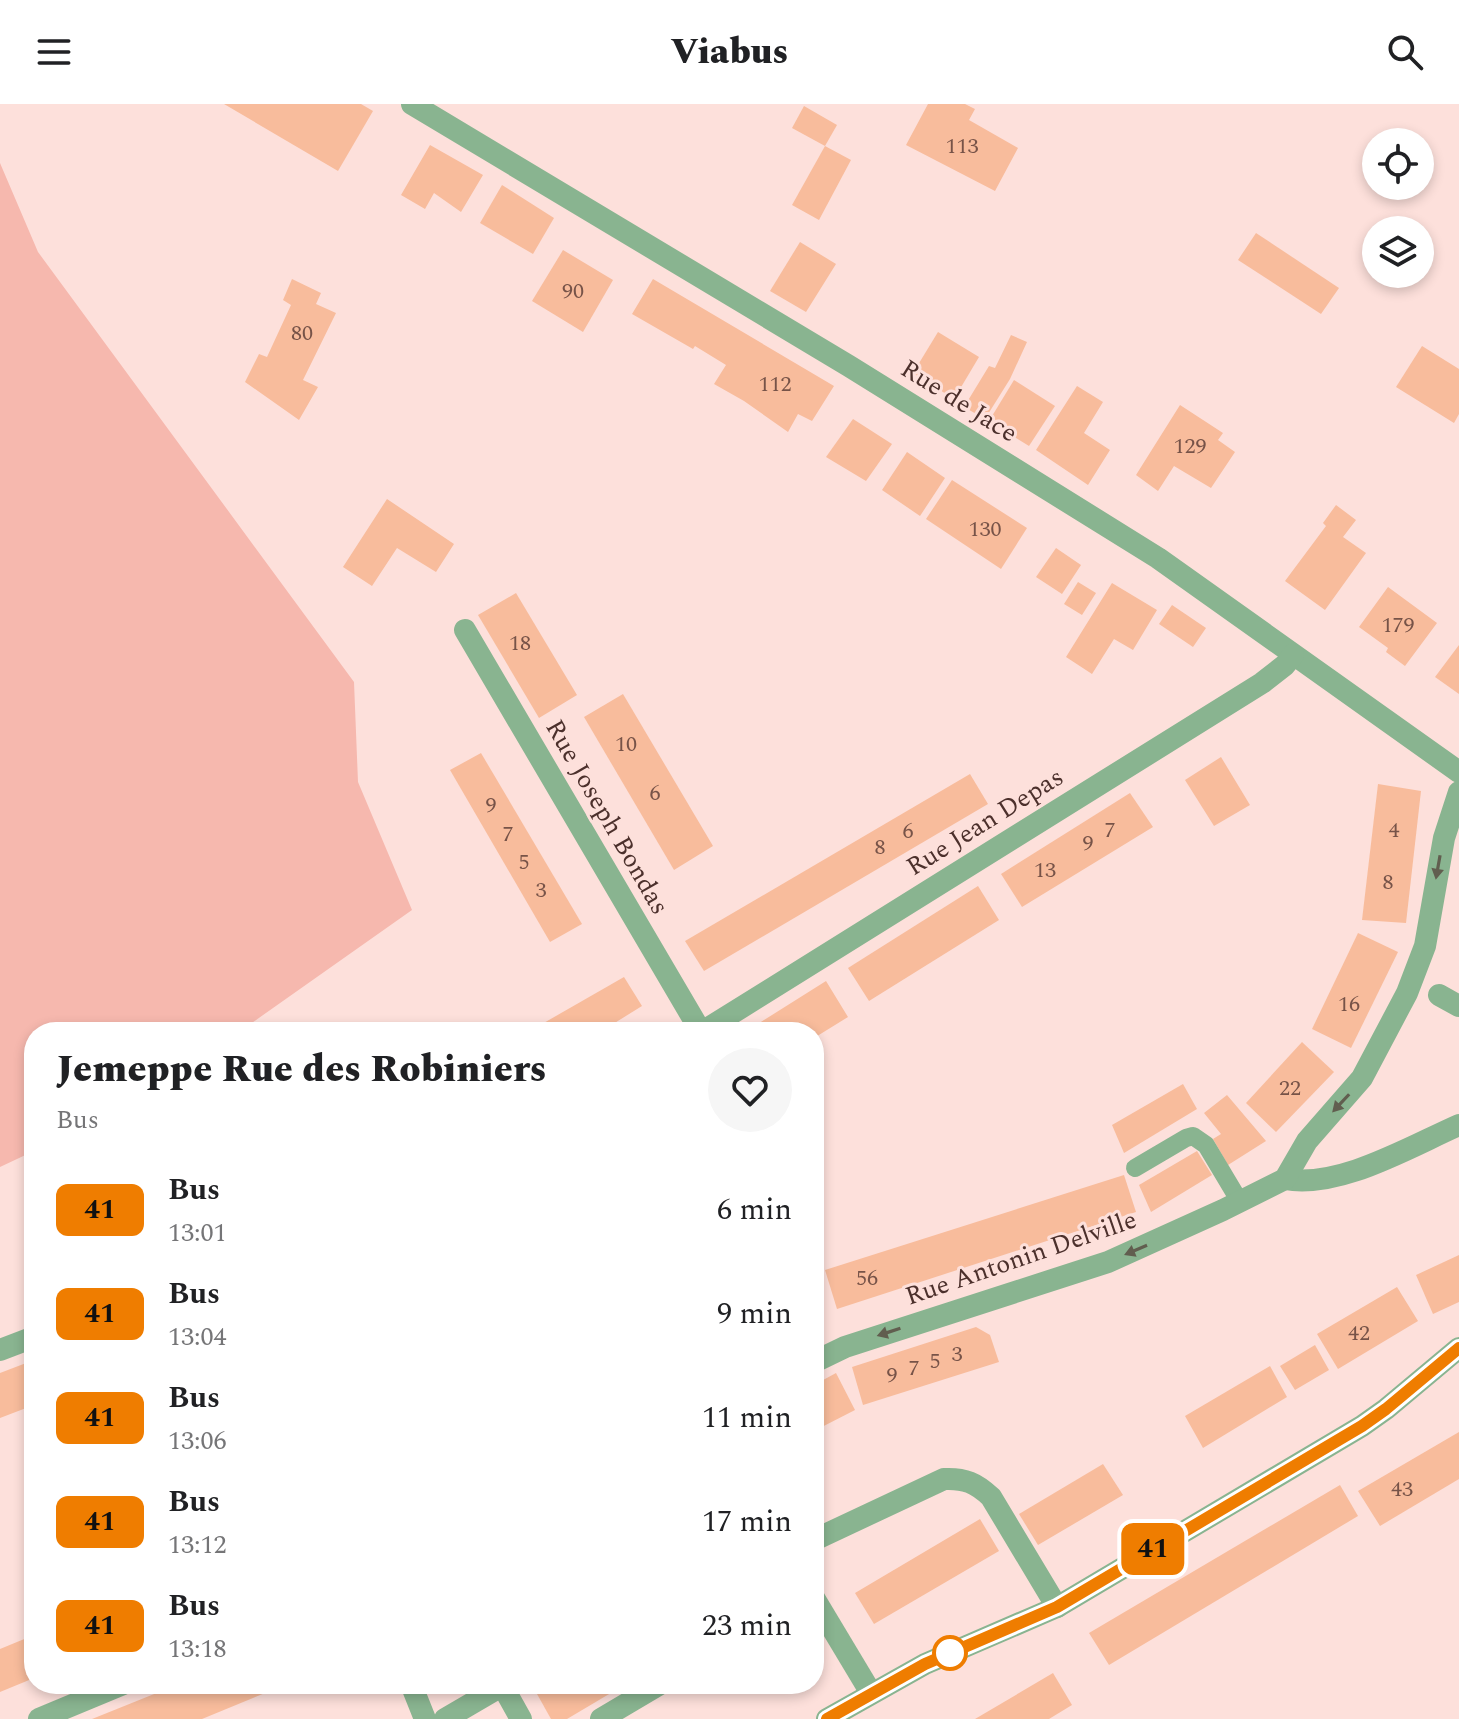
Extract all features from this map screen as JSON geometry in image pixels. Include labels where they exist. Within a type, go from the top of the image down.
[{"type":"street","name":"Rue de Jace","points":[[412,104],[979,445],[1158,558],[1459,772]]},
{"type":"street","name":"Rue Joseph Bondas","points":[[465,630],[695,1022]]},
{"type":"street","name":"Rue Jean Depas","points":[[717,1022],[1262,683],[1293,655]]},
{"type":"street","points":[[1459,792],[1444,838],[1425,946],[1407,993],[1362,1078],[1307,1141],[1285,1179],[1301,1182],[1340,1176],[1459,1125]]},
{"type":"street","points":[[1439,995],[1459,1006]]},
{"type":"street","name":"Rue Antonin Delville","points":[[824,1357],[845,1347],[1108,1262],[1285,1179]]},
{"type":"street","points":[[0,1350],[24,1341]]},
{"type":"street","points":[[827,1719],[925,1664],[1057,1607],[1362,1426],[1459,1348]]},
{"type":"street","points":[[824,1535],[944,1479],[962,1479],[977,1484],[991,1497],[1057,1607]]},
{"type":"street","points":[[824,1615],[871,1693]]},
{"type":"street","points":[[39,1719],[99,1694]]},
{"type":"street","points":[[415,1694],[425,1719]]},
{"type":"street","points":[[445,1719],[488,1694]]},
{"type":"street","points":[[508,1694],[521,1719]]},
{"type":"street","points":[[601,1719],[643,1694]]},
{"type":"lane","points":[[1135,1168],[1193,1136],[1206,1145],[1240,1202]]},
{"type":"shaded area","points":[[0,163],[38,252],[354,682],[358,782],[412,910],[253,1022],[24,1022],[24,1156],[0,1167]]},
{"type":"building","points":[[224,104],[361,104],[373,111],[338,171]]},
{"type":"building","points":[[928,104],[965,104],[975,109],[969,120],[1018,148],[995,191],[906,145]]},
{"type":"building","points":[[804,106],[837,125],[825,146],[792,128]]},
{"type":"building","points":[[430,145],[483,175],[461,212],[434,193],[425,209],[401,195]]},
{"type":"building","points":[[825,146],[851,160],[819,220],[792,205]]},
{"type":"building","points":[[502,185],[554,218],[533,254],[480,223]]},
{"type":"building","points":[[1256,233],[1339,288],[1321,314],[1238,260]]},
{"type":"building","points":[[800,242],[836,264],[806,312],[770,291]]},
{"type":"building","points":[[563,250],[613,280],[583,332],[532,301]]},
{"type":"building","points":[[292,279],[321,293],[316,304],[336,313],[303,380],[318,387],[299,420],[245,382],[259,354],[267,357],[291,305],[283,300]]},
{"type":"building","points":[[653,279],[834,386],[812,421],[798,414],[788,432],[714,384],[726,365],[632,314]]},
{"type":"building","points":[[938,332],[979,357],[954,399],[913,373]]},
{"type":"building","points":[[1011,335],[1027,342],[1010,379],[985,419],[964,407],[989,366],[995,368]]},
{"type":"building","points":[[1422,346],[1459,369],[1459,414],[1454,423],[1396,387]]},
{"type":"building","points":[[1014,380],[1055,406],[1029,446],[989,421]]},
{"type":"building","points":[[1077,386],[1103,402],[1084,433],[1110,450],[1088,485],[1036,450]]},
{"type":"building","points":[[1180,405],[1223,433],[1218,440],[1235,452],[1211,488],[1174,466],[1158,491],[1136,475]]},
{"type":"building","points":[[853,419],[892,444],[866,481],[826,457]]},
{"type":"building","points":[[907,452],[945,478],[920,516],[882,490]]},
{"type":"building","points":[[952,480],[1027,528],[1001,569],[926,519]]},
{"type":"building","points":[[387,499],[454,544],[436,572],[397,548],[372,586],[343,567]]},
{"type":"building","points":[[1336,505],[1356,520],[1343,537],[1366,553],[1325,610],[1285,581],[1326,526],[1323,523]]},
{"type":"building","points":[[1056,548],[1081,565],[1062,594],[1036,577]]},
{"type":"building","points":[[1078,582],[1096,593],[1082,615],[1064,604]]},
{"type":"building","points":[[1112,583],[1157,610],[1133,650],[1114,639],[1092,674],[1066,657]]},
{"type":"building","points":[[1388,587],[1437,623],[1405,666],[1386,652],[1388,648],[1359,627]]},
{"type":"building","points":[[516,593],[577,695],[539,718],[478,615]]},
{"type":"building","points":[[1172,605],[1206,628],[1193,647],[1159,624]]},
{"type":"building","points":[[1459,645],[1459,694],[1435,677]]},
{"type":"building","points":[[623,694],[713,846],[674,870],[584,717]]},
{"type":"building","points":[[481,753],[582,924],[550,942],[450,770]]},
{"type":"building","points":[[1221,757],[1250,805],[1214,826],[1185,780]]},
{"type":"building","points":[[970,774],[988,804],[704,971],[685,941]]},
{"type":"building","points":[[1378,784],[1421,791],[1406,923],[1362,920]]},
{"type":"building","points":[[1130,793],[1153,827],[1022,907],[1001,874]]},
{"type":"building","points":[[978,886],[999,920],[869,1001],[848,968]]},
{"type":"building","points":[[1358,933],[1398,952],[1351,1048],[1312,1029]]},
{"type":"building","points":[[624,977],[642,1006],[616,1022],[545,1022]]},
{"type":"building","points":[[826,981],[848,1017],[824,1032],[824,1022],[761,1022]]},
{"type":"building","points":[[1302,1042],[1334,1072],[1276,1132],[1246,1103]]},
{"type":"building","points":[[1183,1084],[1197,1109],[1124,1153],[1112,1125]]},
{"type":"building","points":[[1227,1095],[1266,1141],[1228,1165],[1213,1139],[1221,1134],[1204,1113]]},
{"type":"building","points":[[1197,1151],[1212,1175],[1151,1212],[1139,1185]]},
{"type":"building","points":[[1124,1175],[1136,1212],[837,1309],[825,1270]]},
{"type":"building","points":[[1459,1255],[1459,1302],[1433,1314],[1416,1275]]},
{"type":"building","points":[[1397,1287],[1418,1321],[1338,1369],[1317,1334]]},
{"type":"building","points":[[976,1327],[990,1335],[999,1362],[863,1405],[852,1367]]},
{"type":"building","points":[[1315,1345],[1329,1370],[1295,1390],[1280,1366]]},
{"type":"building","points":[[24,1364],[24,1409],[0,1418],[0,1373]]},
{"type":"building","points":[[1270,1366],[1287,1397],[1203,1448],[1185,1416]]},
{"type":"building","points":[[836,1373],[855,1410],[824,1426],[824,1380]]},
{"type":"building","points":[[1459,1432],[1459,1479],[1380,1526],[1358,1491]]},
{"type":"building","points":[[1103,1464],[1123,1495],[1038,1545],[1019,1514]]},
{"type":"building","points":[[1340,1485],[1358,1516],[1109,1665],[1089,1633]]},
{"type":"building","points":[[980,1519],[999,1551],[874,1624],[855,1593]]},
{"type":"building","points":[[24,1639],[24,1682],[0,1692],[0,1649]]},
{"type":"building","points":[[1053,1673],[1072,1705],[1049,1719],[975,1719]]},
{"type":"building","points":[[154,1694],[263,1694],[202,1719],[92,1719]]},
{"type":"building","points":[[537,1694],[609,1694],[567,1719],[551,1719]]},
{"type":"bus line","name":"41","points":[[827,1719],[925,1664],[1057,1607],[1362,1426],[1407,1393],[1459,1348]]}]
